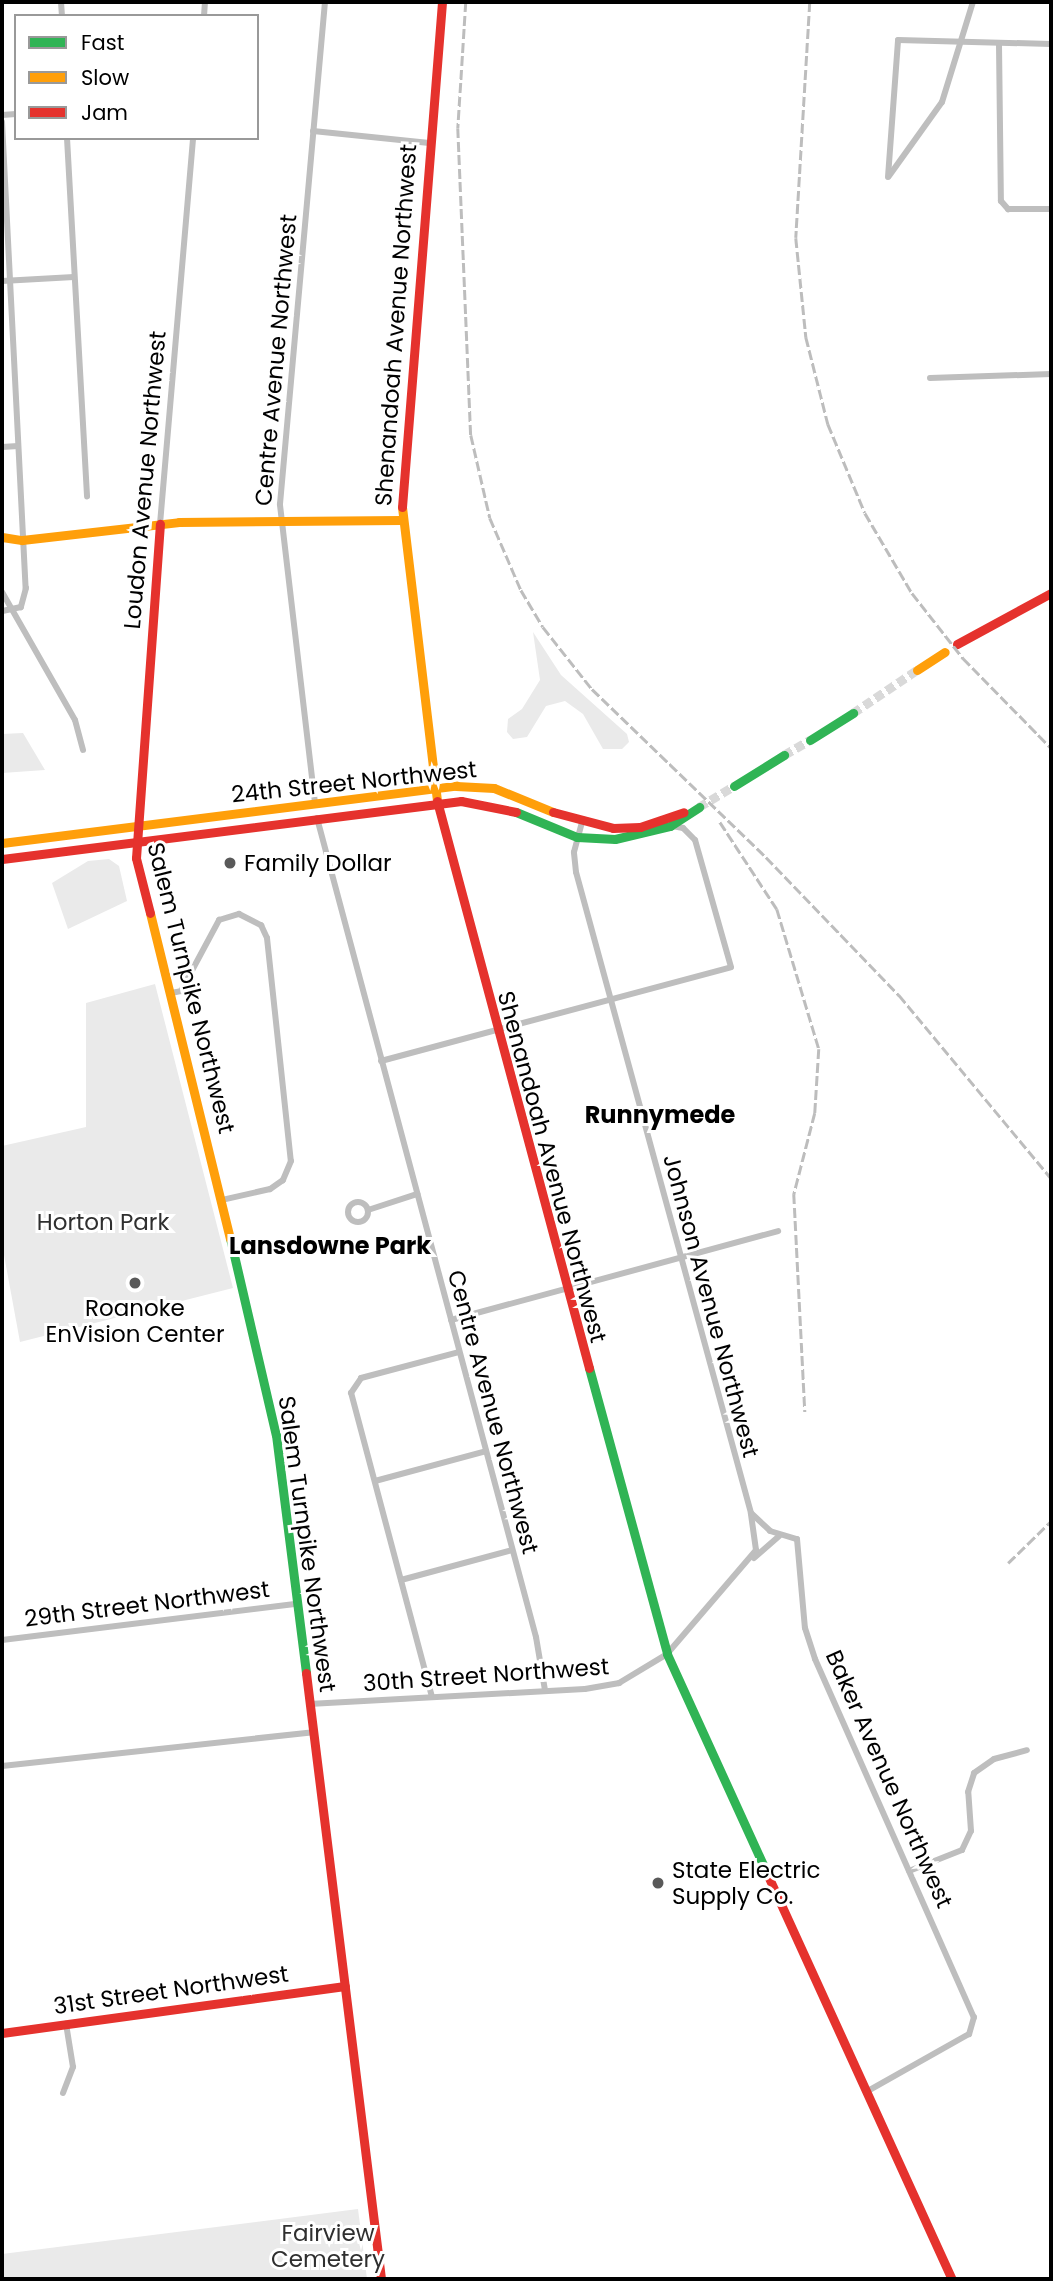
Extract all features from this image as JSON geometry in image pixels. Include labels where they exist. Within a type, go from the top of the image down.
[{"type":"street","name":"Centre Avenue Northwest","points":[[315,803],[281,522],[325,2]]},
{"type":"street","name":"Shenandoah Avenue Northwest","points":[[442,2],[401,520],[436,804],[667,1654],[952,2279]]},
{"type":"street","points":[[973,2],[961,43],[942,102],[888,177],[896,44],[901,38],[961,43],[999,45],[1051,44]]},
{"type":"street","points":[[999,45],[1000,201],[1008,209],[1051,209]]},
{"type":"street","points":[[2,122],[26,598],[12,610],[2,611]]},
{"type":"street","points":[[313,131],[429,143]]},
{"type":"street","points":[[67,140],[87,496]]},
{"type":"street","name":"Loudon Avenue Northwest","points":[[135,825],[193,140]]},
{"type":"street","points":[[2,281],[74,277]]},
{"type":"street","points":[[930,378],[1051,374]]},
{"type":"street","points":[[2,447],[18,446]]},
{"type":"street","points":[[2,537],[22,540],[160,524],[401,520]]},
{"type":"street","points":[[2,592],[75,720],[83,750]]},
{"type":"street","points":[[957,644],[1014,609],[1051,593]]},
{"type":"street","points":[[917,670],[945,652]]},
{"type":"street","points":[[810,740],[853,713]]},
{"type":"street","points":[[734,786],[784,755]]},
{"type":"street","name":"24th Street Northwest","points":[[2,843],[433,788],[494,788],[582,823],[640,827],[699,807],[670,826],[631,837],[577,837],[490,803],[436,804],[2,859]]},
{"type":"street","name":"Centre Avenue Northwest","points":[[317,818],[545,1671],[545,1690]]},
{"type":"street","name":"Johnson Avenue Northwest","points":[[582,823],[577,837],[576,872],[751,1513]]},
{"type":"street","name":"Salem Turnpike Northwest","points":[[135,825],[134,841],[222,1200],[276,1435],[381,2279]]},
{"type":"street","points":[[381,1061],[731,967],[695,840],[683,828],[670,826]]},
{"type":"street","points":[[171,993],[181,991],[219,920],[239,914],[261,925],[267,938],[291,1161],[283,1180],[270,1189],[222,1200]]},
{"type":"street","points":[[368,1210],[417,1194]]},
{"type":"street","points":[[451,1320],[778,1231]]},
{"type":"street","points":[[432,1697],[351,1393],[358,1380],[459,1352]]},
{"type":"street","points":[[375,1481],[485,1451]]},
{"type":"street","points":[[751,1513],[779,1535]]},
{"type":"street","name":"30th Street Northwest","points":[[744,1567],[757,1543],[751,1513]]},
{"type":"street","name":"30th Street Northwest","points":[[309,1704],[619,1683],[667,1654],[744,1567],[779,1535]]},
{"type":"street","name":"Baker Avenue Northwest","points":[[779,1535],[797,1539],[805,1628],[815,1658],[954,1968],[973,2027],[952,2044],[866,2092]]},
{"type":"street","points":[[401,1580],[512,1550]]},
{"type":"street","name":"29th Street Northwest","points":[[2,1640],[297,1604]]},
{"type":"street","points":[[2,1766],[313,1731]]},
{"type":"street","points":[[909,1871],[962,1850],[971,1831],[968,1792],[974,1773],[993,1759],[1027,1751]]},
{"type":"street","name":"31st Street Northwest","points":[[2,2033],[345,1986]]},
{"type":"street","points":[[63,2093],[73,2067],[66,2024]]},
{"type":"green space","points":[[533,632],[561,675],[627,734],[629,742],[622,749],[603,749],[583,714],[565,701],[546,706],[527,737],[513,739],[507,732],[508,719],[522,709],[540,680]]},
{"type":"green space","points":[[23,733],[45,770],[2,773],[2,734]]},
{"type":"green space","points":[[109,859],[119,866],[127,901],[68,929],[52,883],[88,861]]},
{"type":"green space","name":"Horton Park","points":[[155,984],[233,1288],[20,1342],[2,1244],[2,1146],[86,1127],[86,1003]]},
{"type":"green space","name":"Fairview Cemetery","points":[[358,2209],[367,2279],[2,2279],[2,2254]]},
{"type":"tunnel","points":[[853,713],[917,670]]},
{"type":"tunnel","points":[[784,755],[810,740]]},
{"type":"tunnel","points":[[699,807],[734,786]]},
{"type":"railway","points":[[466,2],[458,128],[471,435],[490,518],[521,590],[543,627],[592,689],[766,857],[899,995],[1051,1178]]},
{"type":"railway","points":[[810,2],[796,238],[806,337],[828,424],[865,513],[912,593],[963,658],[1051,748]]},
{"type":"railway","points":[[720,822],[777,909],[819,1049],[815,1113],[794,1194],[805,1412]]},
{"type":"railway","points":[[1008,1563],[1051,1521]]},
{"type":"traffic: fast","points":[[810,740],[853,713]]},
{"type":"traffic: fast","points":[[734,786],[784,755]]},
{"type":"traffic: fast","points":[[516,812],[577,837],[615,839],[670,826],[699,807]]},
{"type":"traffic: fast","points":[[230,1238],[276,1435],[306,1673]]},
{"type":"traffic: fast","points":[[589,1368],[667,1654],[769,1878]]},
{"type":"traffic: slow","points":[[402,507],[437,801]]},
{"type":"traffic: slow","points":[[2,537],[22,540],[179,522],[401,520]]},
{"type":"traffic: slow","points":[[917,670],[945,652]]},
{"type":"traffic: slow","points":[[2,843],[456,786],[494,788],[553,812]]},
{"type":"traffic: slow","points":[[150,913],[230,1238]]},
{"type":"traffic: jam","points":[[402,507],[442,2]]},
{"type":"traffic: jam","points":[[150,913],[136,858],[160,524]]},
{"type":"traffic: jam","points":[[957,644],[1051,593]]},
{"type":"traffic: jam","points":[[437,801],[589,1368]]},
{"type":"traffic: jam","points":[[2,859],[461,801],[516,812]]},
{"type":"traffic: jam","points":[[553,812],[613,828],[640,827],[684,812]]},
{"type":"traffic: jam","points":[[306,1673],[381,2279]]},
{"type":"traffic: jam","points":[[769,1878],[952,2279]]},
{"type":"traffic: jam","points":[[2,2033],[345,1986]]},
{"type":"place","name":"Family Dollar","points":[[230,863]]},
{"type":"place","name":"Roanoke EnVision Center","points":[[135,1283]]},
{"type":"place","name":"State Electric Supply Co.","points":[[658,1883]]},
{"type":"district","name":"Runnymede","points":[[660,1115]]},
{"type":"district","name":"Lansdowne Park","points":[[330,1246]]}]
